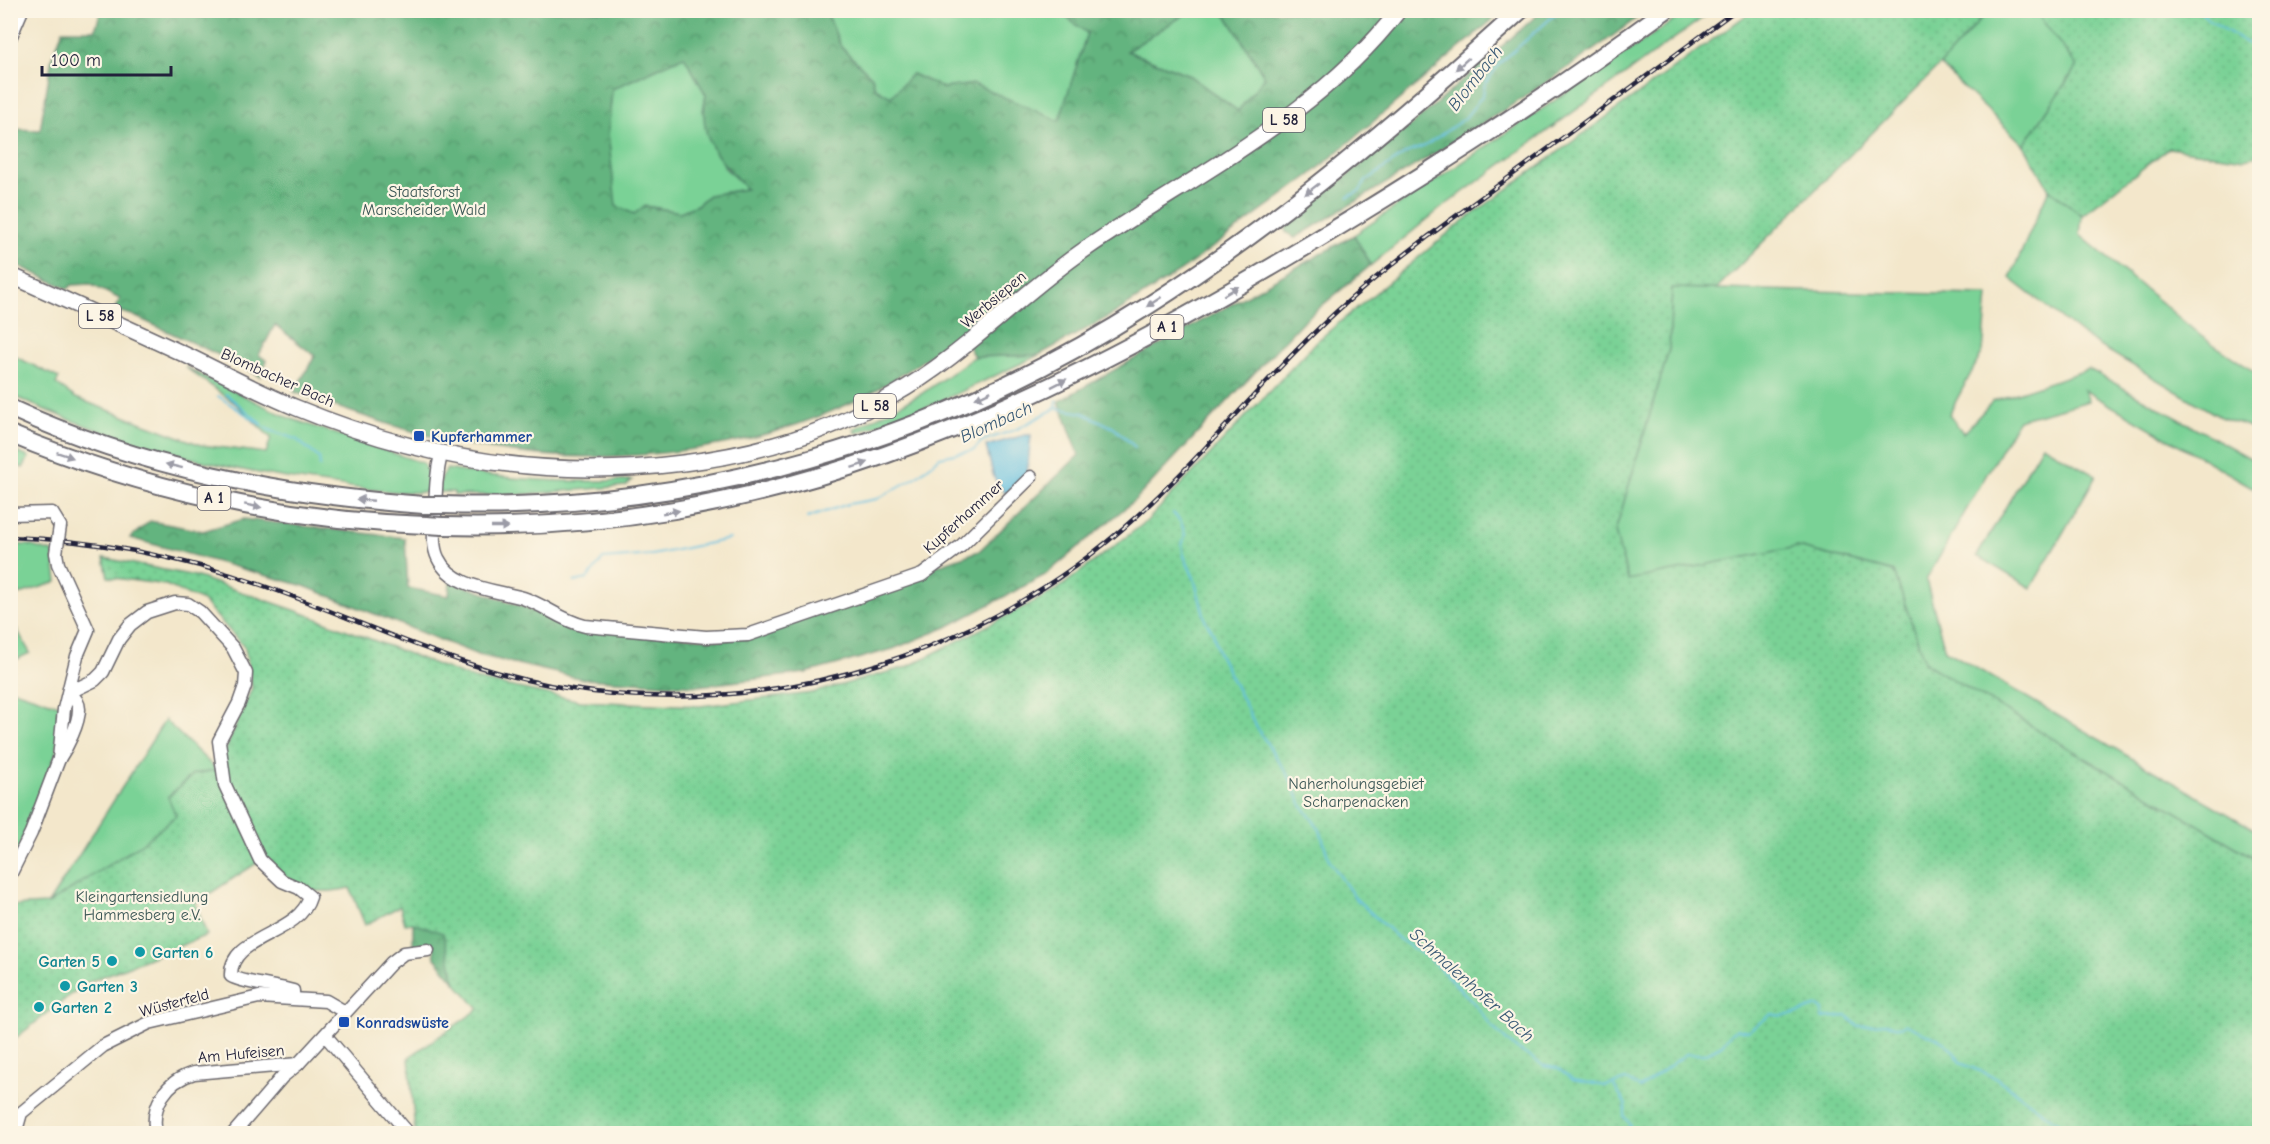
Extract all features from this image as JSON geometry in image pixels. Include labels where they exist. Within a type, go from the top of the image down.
[{"type":"highway","name":"A 1","points":[[10,408],[133,454],[240,482],[343,499],[424,505],[512,506],[588,502],[724,481],[870,441],[962,405],[1079,347],[1196,274],[1319,184],[1459,67],[1521,10]]},
{"type":"highway","name":"A 1","points":[[10,434],[117,472],[242,505],[340,519],[434,526],[522,527],[613,520],[730,501],[835,473],[970,424],[1054,386],[1213,302],[1343,225],[1496,130],[1666,10]]},
{"type":"main road","name":"Werbsiepen","points":[[545,468],[639,468],[741,453],[824,429],[892,397],[943,363],[1065,263],[1304,106],[1355,61],[1399,10]]},
{"type":"main road","name":"Blombacher Bach","points":[[10,275],[297,408],[379,438],[441,454],[545,468]]},
{"type":"street","points":[[10,38],[22,10]]},
{"type":"street","name":"Kupferhammer","points":[[441,454],[435,491],[434,541],[438,559],[452,574],[491,591],[523,598],[576,624],[706,637],[748,635],[922,575],[961,546],[1031,477]]},
{"type":"street","points":[[10,514],[52,513],[60,526],[56,553],[58,564],[88,630],[77,656],[64,709],[59,759],[14,860],[10,875]]},
{"type":"street","points":[[70,692],[95,680],[103,672],[110,654],[130,625],[147,612],[175,603],[194,607],[233,648],[246,673],[245,686],[219,741],[225,784],[260,860],[282,881],[310,897],[304,909],[288,926],[245,948],[235,959],[231,968],[231,976],[237,980],[268,984],[293,991],[293,997]]},
{"type":"street","points":[[233,1134],[282,1077],[298,1064],[345,1012],[404,953],[428,950]]},
{"type":"street","name":"Wüsterfeld","points":[[15,1134],[21,1113],[103,1046],[149,1023],[259,997],[293,997],[326,1001],[345,1012]]},
{"type":"street","points":[[325,1035],[409,1134]]},
{"type":"street","name":"Am Hufeisen","points":[[156,1134],[153,1120],[156,1106],[179,1078],[194,1073],[298,1064]]},
{"type":"green space","points":[[2035,10],[2077,66],[2024,145],[1940,65],[1988,11]]},
{"type":"green space","name":"Staatsforst Marscheider Wald","points":[[101,11],[826,11],[841,47],[872,77],[875,88],[891,97],[912,74],[943,88],[974,84],[1059,121],[1087,33],[1058,11],[1190,11],[1127,51],[1187,74],[1238,111],[1265,77],[1228,18],[1221,11],[1503,11],[1313,173],[1182,270],[1115,313],[1039,355],[974,357],[961,333],[920,363],[877,390],[804,422],[760,436],[714,446],[666,453],[619,456],[571,456],[480,447],[433,437],[386,423],[294,392],[315,356],[275,325],[259,355],[267,361],[260,377],[243,366],[132,315],[114,310],[120,299],[90,284],[72,285],[68,289],[11,262],[15,256],[10,249],[10,129],[40,130],[52,57],[63,30],[95,30]],"holes":[[[684,56],[706,95],[704,111],[708,137],[719,158],[746,189],[709,195],[697,205],[680,212],[645,206],[634,214],[616,206],[608,133],[612,89]]]},
{"type":"green space","points":[[826,11],[1058,11],[1087,33],[1060,121],[974,85],[943,88],[912,74],[891,98],[875,88],[872,77],[841,47]]},
{"type":"green space","points":[[1190,11],[1221,11],[1228,18],[1265,77],[1238,111],[1187,74],[1127,51]]},
{"type":"green space","points":[[1542,11],[1646,11],[1518,101],[1429,157],[1295,238],[1286,232],[1286,226],[1293,218],[1416,121]]},
{"type":"green space","points":[[1688,11],[1712,11],[1440,209],[1371,265],[1354,235]]},
{"type":"green space","name":"Naherholungsgebiet Scharpenacken","points":[[1752,11],[1988,11],[1940,65],[1716,289],[1672,288],[1669,349],[1615,532],[1628,580],[1797,547],[1894,572],[1925,663],[2259,861],[2259,1133],[415,1133],[409,1057],[479,1009],[456,983],[443,933],[413,923],[405,924],[400,906],[365,925],[350,888],[321,891],[302,887],[263,859],[195,903],[207,935],[86,983],[13,1040],[11,1133],[10,906],[48,904],[140,845],[176,816],[168,797],[194,774],[217,770],[252,688],[245,648],[203,601],[166,585],[108,577],[104,558],[195,576],[300,612],[474,679],[581,701],[700,706],[812,693],[907,667],[1055,591],[1147,521],[1317,341],[1458,225]]},
{"type":"green space","points":[[2035,11],[2259,11],[2259,156],[2245,159],[2169,148],[2082,215],[2049,189],[2024,145],[2077,66]]},
{"type":"green space","points":[[684,56],[706,95],[703,111],[725,168],[747,189],[709,195],[697,205],[680,212],[646,206],[634,214],[615,206],[608,133],[612,89]]},
{"type":"green space","points":[[2049,189],[2082,215],[2080,235],[2201,336],[2259,375],[2259,430],[2220,417],[2088,339],[2010,278]]},
{"type":"green space","points":[[1354,235],[1371,265],[1302,322],[1137,498],[1045,575],[947,627],[893,649],[806,673],[698,686],[583,679],[478,655],[304,586],[130,538],[150,521],[203,531],[244,519],[405,538],[408,588],[449,596],[450,581],[573,627],[724,640],[979,551],[1079,455],[1059,401]]},
{"type":"green space","points":[[1672,288],[1988,295],[1983,351],[1949,414],[1963,433],[1993,401],[2089,369],[2259,463],[2259,491],[2084,390],[2089,401],[2018,420],[1926,580],[1945,650],[2259,832],[2259,861],[1925,663],[1894,572],[1797,547],[1628,580],[1615,532],[1669,349]]},
{"type":"green space","points":[[10,354],[59,378],[56,384],[76,398],[201,445],[266,453],[271,438],[236,404],[185,367],[289,418],[423,463],[429,476],[430,492],[382,491],[251,472],[169,452],[89,427],[11,395]]},
{"type":"green space","points":[[1039,355],[935,404],[856,433],[854,429],[921,394],[974,357]]},
{"type":"green space","points":[[2042,445],[2096,476],[2031,588],[1977,556]]},
{"type":"green space","points":[[10,449],[29,457],[23,468],[11,463]]},
{"type":"green space","points":[[447,469],[539,480],[632,480],[626,486],[516,495],[454,495],[454,492],[438,492],[441,478]]},
{"type":"green space","points":[[10,544],[28,545],[53,552],[57,582],[11,597]]},
{"type":"green space","points":[[10,617],[30,653],[11,662],[10,662]]},
{"type":"green space","points":[[11,689],[59,705],[57,751],[16,854],[11,858]]},
{"type":"green space","points":[[165,720],[217,770],[193,774],[169,796],[177,815],[140,845],[48,904]]},
{"type":"green space","points":[[413,923],[443,932],[456,983],[435,958],[434,947],[425,944],[413,947]]},
{"type":"water","points":[[1031,435],[1027,474],[1006,494],[994,478],[986,446]]},
{"type":"waterway","name":"Blombach","points":[[1348,197],[1360,191],[1366,181],[1406,153],[1425,146],[1465,118],[1483,95],[1485,84],[1500,63],[1560,10]]},
{"type":"waterway","points":[[2199,10],[2209,20],[2260,51]]},
{"type":"waterway","name":"Blombach","points":[[226,394],[262,424]]},
{"type":"waterway","name":"Blombach","points":[[218,396],[269,430],[296,439],[319,458],[320,466]]},
{"type":"waterway","name":"Blombach","points":[[807,518],[848,504],[877,499],[916,477],[940,457],[974,450],[982,441],[1015,430],[1056,408],[1057,400]]},
{"type":"waterway","name":"Schmalenhofer Bach","points":[[1056,408],[1083,413],[1114,428],[1135,447]]},
{"type":"waterway","name":"Schmalenhofer Bach","points":[[1173,513],[1181,522],[1185,535],[1182,545],[1184,556],[1194,578],[1206,622],[1213,632],[1218,652],[1257,728],[1291,780],[1301,804],[1320,830],[1329,860],[1355,898],[1399,939],[1431,960],[1474,1003],[1493,1028],[1514,1047],[1544,1066],[1557,1068],[1573,1080],[1606,1086],[1626,1080],[1640,1088],[1686,1054],[1705,1054],[1722,1045],[1737,1029],[1748,1031],[1772,1014],[1789,1015],[1818,1006],[1823,1010],[1822,1018],[1847,1016],[1858,1026],[1886,1024],[1900,1027],[1905,1024],[1937,1038],[1956,1054],[1960,1063],[1995,1077],[2073,1134]]},
{"type":"waterway","name":"Blombach","points":[[574,582],[587,579],[603,559],[652,555],[730,539]]},
{"type":"waterway","points":[[1614,1086],[1626,1105],[1624,1116],[1630,1124],[1628,1134]]},
{"type":"railway","points":[[10,537],[107,546],[202,567],[264,586],[467,663],[550,685],[594,692],[668,696],[741,693],[813,681],[884,662],[953,636],[1018,603],[1080,563],[1165,490],[1297,350],[1373,280],[1736,10]]},
{"type":"place","name":"Kupferhammer","points":[[419,436]]},
{"type":"place","name":"Garten 6","points":[[140,952]]},
{"type":"place","name":"Garten 5","points":[[112,961]]},
{"type":"place","name":"Garten 3","points":[[65,986]]},
{"type":"place","name":"Garten 2","points":[[39,1007]]},
{"type":"place","name":"Konradswüste","points":[[344,1022]]},
{"type":"park label","name":"Kleingartensiedlung Hammesberg e.V.","points":[[142,905]]}]
